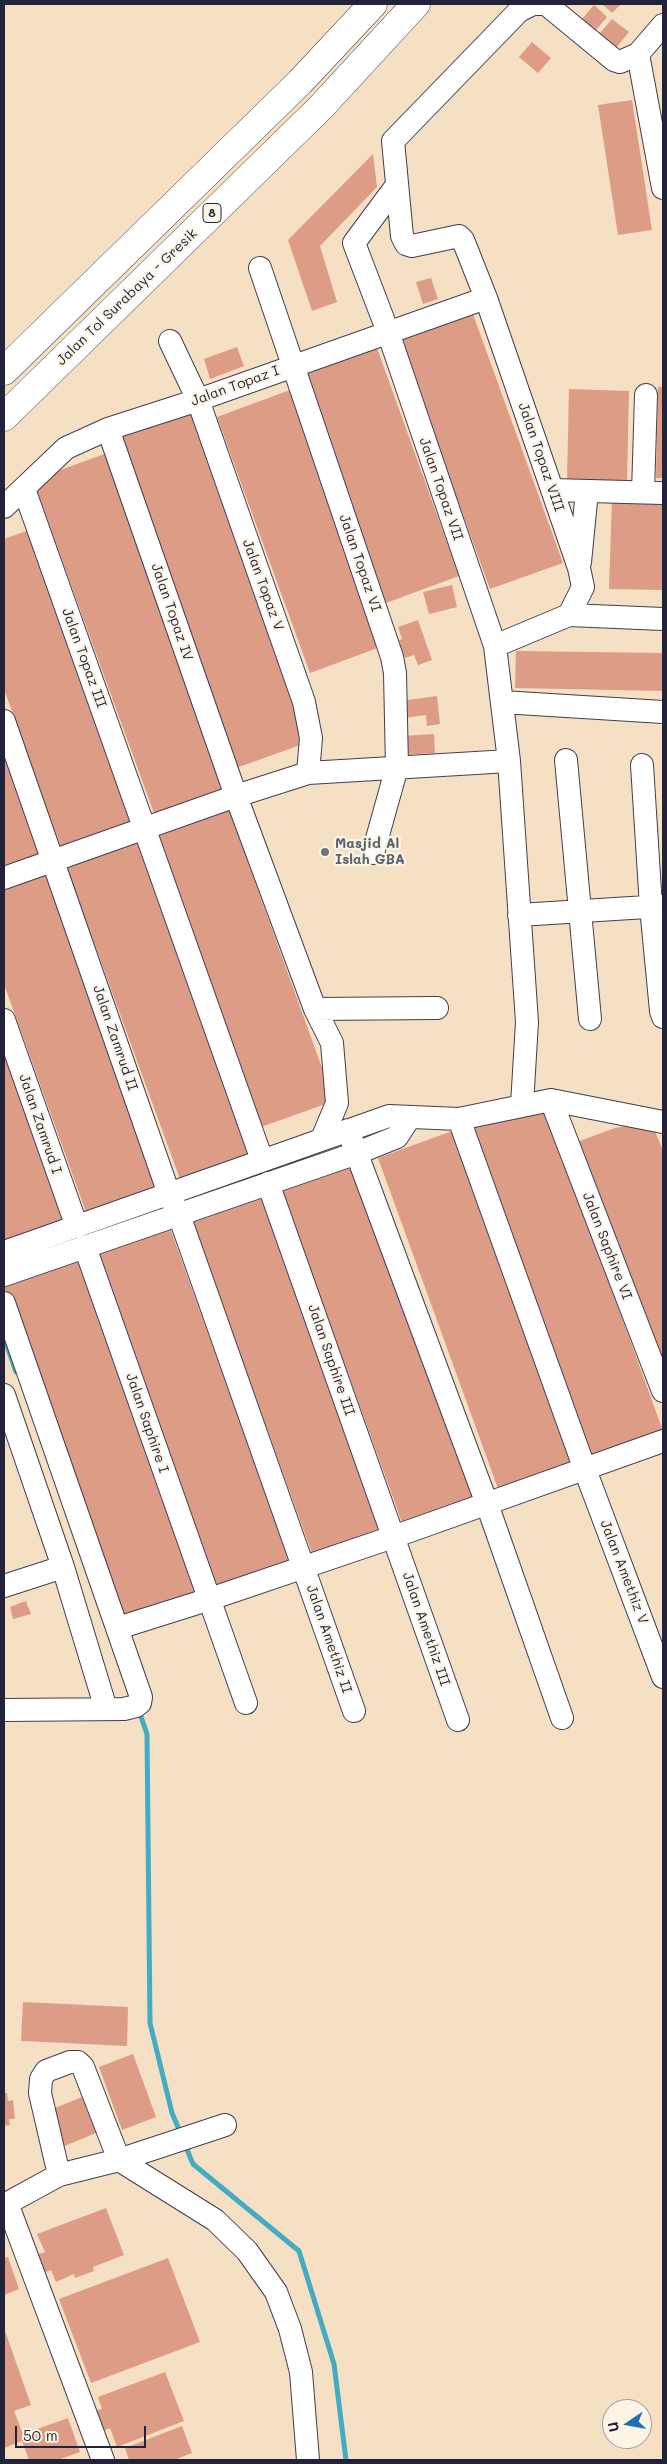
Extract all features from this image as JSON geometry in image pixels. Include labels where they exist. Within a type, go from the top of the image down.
[{"type":"highway","name":"8","points":[[4,371],[300,82],[373,4]]},
{"type":"highway","name":"Jalan Tol Surabaya - Gresik","points":[[4,417],[321,107],[416,4]]},
{"type":"street","points":[[397,186],[393,148],[394,141],[398,135],[519,11],[532,4],[546,4],[614,60],[620,62],[638,54],[663,25]]},
{"type":"street","points":[[638,54],[663,188]]},
{"type":"street","name":"Jalan Topaz VIII","points":[[397,186],[402,236],[406,244],[412,246],[458,236],[463,240],[486,298],[579,568],[583,586],[569,616]]},
{"type":"street","name":"Jalan Topaz VII","points":[[397,186],[354,243],[388,332],[495,646],[509,761],[527,1022],[522,1105]]},
{"type":"street","name":"Jalan Topaz VI","points":[[260,268],[294,364],[396,672],[397,767],[373,853]]},
{"type":"street","name":"Jalan Topaz I","points":[[4,507],[66,448],[108,428],[198,400],[294,364],[486,298]]},
{"type":"street","name":"Jalan Topaz V","points":[[170,341],[198,400],[304,702],[311,738],[308,773]]},
{"type":"street","points":[[552,490],[653,493],[646,395]]},
{"type":"street","name":"Jalan Topaz IV","points":[[108,428],[236,796],[315,1009],[332,1043],[337,1103],[322,1139]]},
{"type":"street","name":"Jalan Topaz III","points":[[24,489],[262,1160]]},
{"type":"street","points":[[579,568],[587,491]]},
{"type":"street","points":[[495,646],[569,616],[663,619]]},
{"type":"street","points":[[502,702],[663,712]]},
{"type":"street","name":"Jalan Zamrud II","points":[[4,721],[169,1194],[179,1214]]},
{"type":"street","points":[[566,760],[590,1019]]},
{"type":"street","points":[[4,878],[236,796],[308,773],[509,761]]},
{"type":"street","points":[[642,764],[654,808],[661,1011],[663,1017]]},
{"type":"street","points":[[519,915],[657,906]]},
{"type":"street","points":[[315,1009],[437,1008]]},
{"type":"street","name":"Jalan Zamrud I","points":[[4,1020],[81,1237]]},
{"type":"street","points":[[4,1275],[169,1194],[389,1116],[459,1118],[551,1100],[663,1122]]},
{"type":"street","name":"Jalan Saphire VI","points":[[551,1100],[663,1391]]},
{"type":"street","points":[[4,1252],[81,1237],[179,1214],[397,1137],[410,1117]]},
{"type":"street","name":"Jalan Amethiz V","points":[[459,1118],[584,1467],[663,1677]]},
{"type":"street","points":[[348,1130],[486,1504],[562,1718]]},
{"type":"street","name":"Jalan Saphire III","points":[[268,1184],[394,1537]]},
{"type":"street","name":"Jalan Amethiz II","points":[[179,1214],[354,1711]]},
{"type":"street","name":"Jalan Saphire I","points":[[81,1237],[246,1704]]},
{"type":"street","points":[[4,1303],[141,1697],[136,1705],[106,1709],[4,1710]]},
{"type":"street","points":[[4,1395],[63,1567],[106,1709]]},
{"type":"street","points":[[118,1628],[210,1600],[303,1566],[394,1537],[584,1467],[663,1441]]},
{"type":"street","name":"Jalan Amethiz III","points":[[394,1537],[458,1720]]},
{"type":"street","points":[[4,1586],[63,1567]]},
{"type":"street","points":[[59,2175],[40,2093],[41,2079],[46,2071],[70,2062],[78,2062],[83,2067],[119,2160],[215,2220],[247,2252],[276,2292],[290,2329],[301,2372],[308,2460]]},
{"type":"street","points":[[103,2460],[6,2204],[59,2175],[119,2160],[224,2125]]},
{"type":"building","points":[[602,4],[621,4],[612,13]]},
{"type":"building","points":[[594,5],[607,17],[590,37],[577,25]]},
{"type":"building","points":[[612,19],[629,32],[612,53],[595,39]]},
{"type":"building","points":[[532,42],[551,58],[538,73],[519,57]]},
{"type":"building","points":[[632,100],[652,230],[618,235],[598,105]]},
{"type":"building","points":[[373,154],[377,187],[320,246],[337,302],[312,311],[288,240]]},
{"type":"building","points":[[431,278],[438,299],[423,304],[416,282]]},
{"type":"building","points":[[470,306],[563,563],[490,589],[397,333]]},
{"type":"building","points":[[237,347],[244,366],[210,379],[204,359]]},
{"type":"building","points":[[377,348],[459,576],[386,603],[303,375]]},
{"type":"building","points":[[658,387],[663,387],[663,478],[656,478]]},
{"type":"building","points":[[569,389],[629,391],[627,482],[567,480]]},
{"type":"building","points":[[290,390],[383,646],[310,673],[217,417]]},
{"type":"building","points":[[188,406],[309,742],[236,768],[114,433]]},
{"type":"building","points":[[107,453],[228,789],[155,816],[33,480]]},
{"type":"building","points":[[612,498],[663,499],[663,590],[609,589]]},
{"type":"building","points":[[29,530],[134,820],[61,847],[4,689],[4,539]]},
{"type":"building","points":[[452,585],[457,607],[429,614],[423,592]]},
{"type":"building","points":[[418,620],[432,660],[418,665],[414,655],[405,658],[399,640],[402,639],[398,627]]},
{"type":"building","points":[[516,651],[663,653],[663,691],[515,688]]},
{"type":"building","points":[[437,696],[440,724],[427,726],[426,715],[403,718],[401,701]]},
{"type":"building","points":[[434,734],[435,753],[403,755],[402,736]]},
{"type":"building","points":[[4,744],[45,857],[4,872]]},
{"type":"building","points":[[229,810],[334,1101],[261,1127],[156,837]]},
{"type":"building","points":[[140,841],[254,1155],[181,1182],[67,868]]},
{"type":"building","points":[[46,871],[160,1185],[86,1212],[4,984],[4,886]]},
{"type":"building","points":[[4,1040],[68,1217],[4,1241]]},
{"type":"building","points":[[544,1102],[663,1431],[592,1464],[470,1128]]},
{"type":"building","points":[[651,1121],[663,1151],[663,1380],[577,1142],[615,1128]]},
{"type":"building","points":[[452,1131],[573,1467],[500,1494],[378,1158]]},
{"type":"building","points":[[355,1163],[476,1498],[403,1525],[281,1189]]},
{"type":"building","points":[[265,1194],[387,1530],[313,1556],[192,1221]]},
{"type":"building","points":[[170,1228],[291,1564],[218,1591],[96,1255]]},
{"type":"building","points":[[77,1259],[199,1595],[126,1622],[4,1286]]},
{"type":"building","points":[[26,1601],[31,1614],[13,1619],[10,1607]]},
{"type":"building","points":[[23,2002],[128,2007],[127,2046],[21,2041]]},
{"type":"building","points":[[133,2054],[156,2117],[122,2130],[99,2067]]},
{"type":"building","points":[[4,2093],[7,2093],[8,2101],[13,2100],[15,2119],[9,2119],[10,2125],[4,2126]]},
{"type":"building","points":[[82,2097],[96,2133],[62,2147],[48,2111]]},
{"type":"building","points":[[106,2208],[124,2255],[93,2267],[94,2271],[75,2278],[74,2274],[56,2282],[51,2270],[43,2273],[36,2255],[45,2252],[37,2234]]},
{"type":"building","points":[[8,2257],[19,2289],[4,2295],[4,2258]]},
{"type":"building","points":[[168,2258],[200,2342],[91,2383],[59,2299]]},
{"type":"building","points":[[4,2328],[31,2405],[14,2411],[23,2434],[68,2418],[80,2452],[58,2460],[29,2460],[22,2441],[4,2448]]},
{"type":"building","points":[[165,2372],[184,2421],[117,2447],[110,2428],[103,2431],[95,2411],[102,2409],[98,2397]]},
{"type":"building","points":[[182,2426],[192,2453],[174,2460],[129,2460],[125,2448]]},
{"type":"waterway","points":[[4,1337],[16,1372]]},
{"type":"waterway","points":[[139,1711],[147,1734],[150,2023],[172,2113],[181,2134]]},
{"type":"waterway","points":[[185,2145],[193,2164],[299,2251],[334,2364],[346,2460]]},
{"type":"place","name":"Masjid Al Islah GBA","points":[[325,852]]}]
